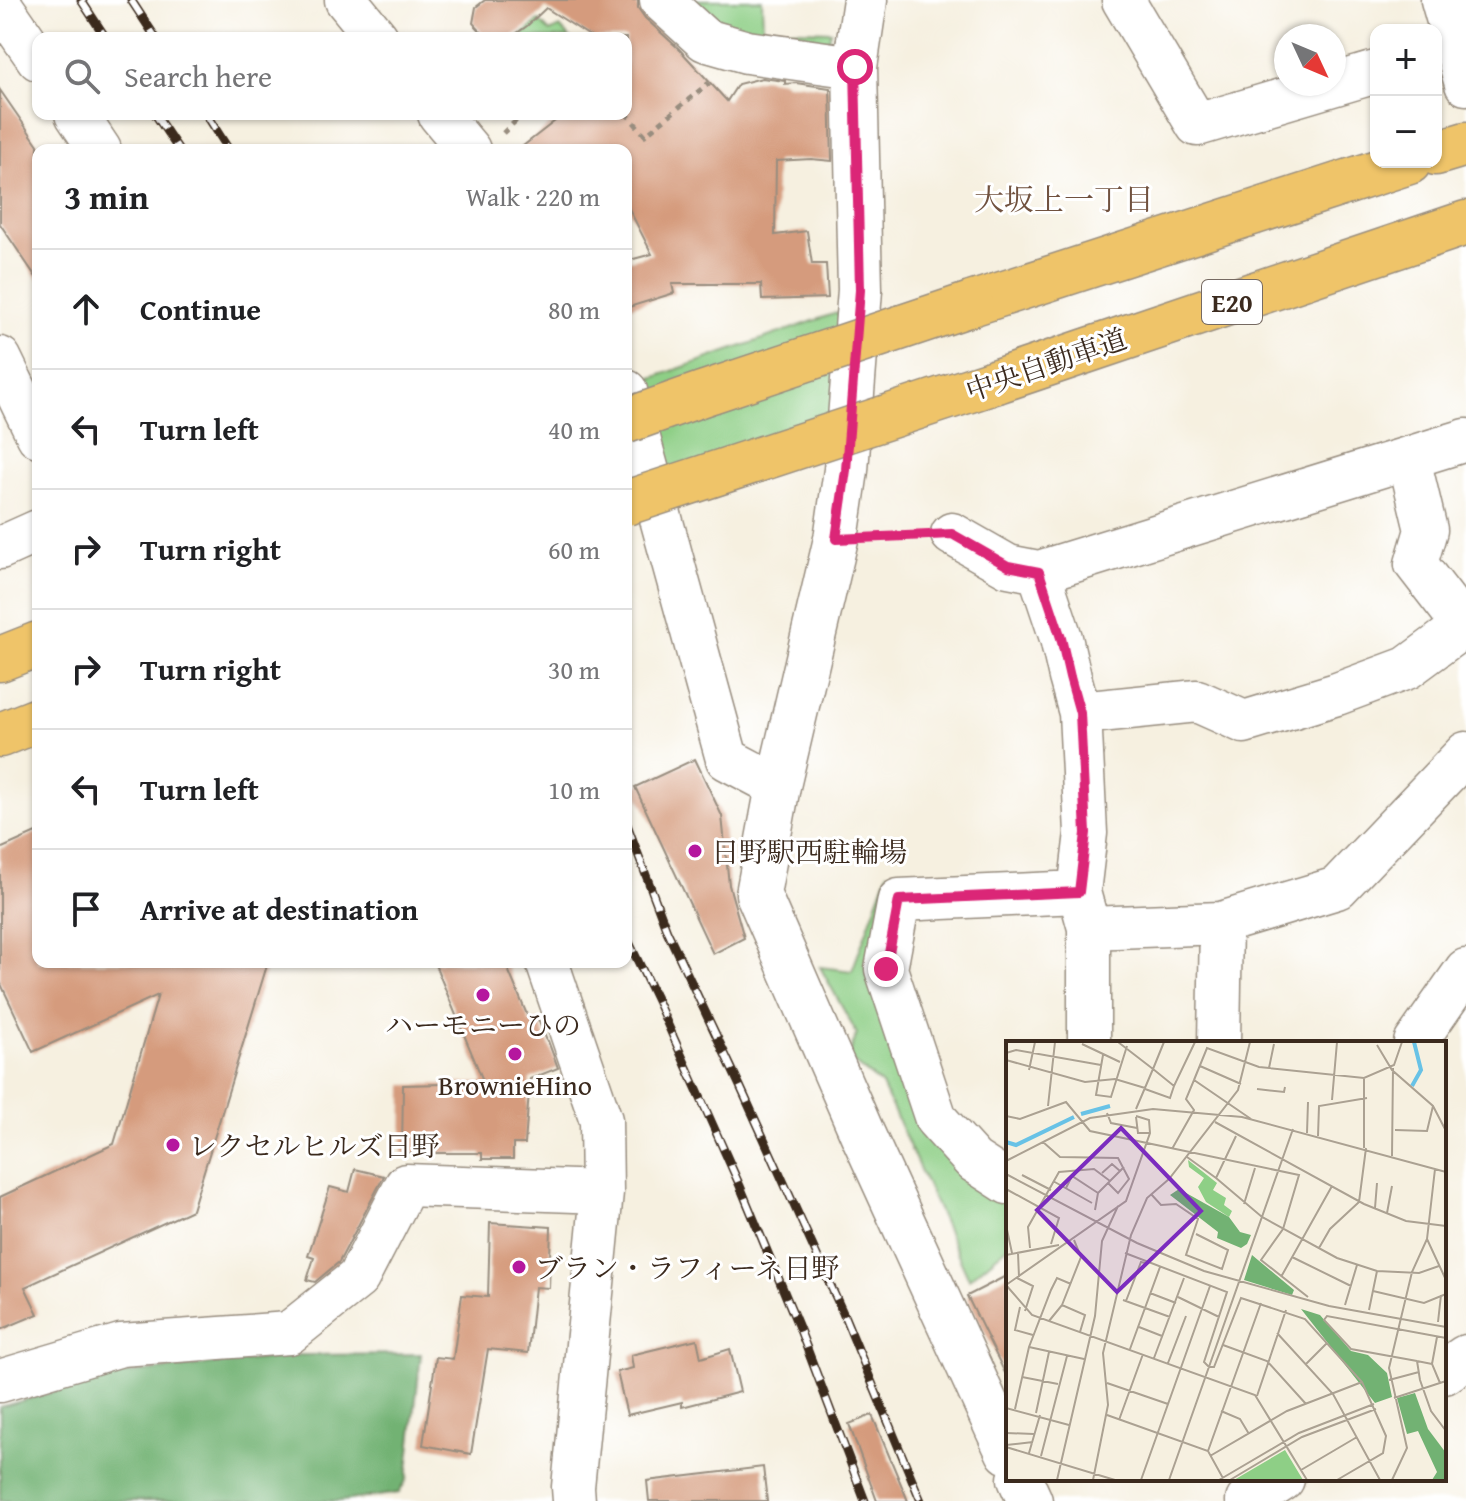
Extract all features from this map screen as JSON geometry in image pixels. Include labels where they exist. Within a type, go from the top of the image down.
[{"type":"highway","points":[[1442,151],[1466,144]]},
{"type":"highway","points":[[632,419],[971,304],[1390,168]]},
{"type":"highway","name":"中央自動車道","points":[[632,501],[1466,223]]},
{"type":"highway","points":[[0,659],[32,646]]},
{"type":"highway","points":[[0,735],[32,722]]},
{"type":"street","points":[[346,0],[372,32]]},
{"type":"street","points":[[661,0],[705,40],[747,52],[855,67]]},
{"type":"street","points":[[865,0],[855,67],[860,290],[846,470],[836,539],[778,786],[758,894],[862,1133],[1006,1448]]},
{"type":"street","points":[[1123,0],[1197,125],[1370,74]]},
{"type":"street","points":[[1442,0],[1456,58]]},
{"type":"street","points":[[0,4],[32,50]]},
{"type":"street","points":[[80,120],[96,144]]},
{"type":"street","points":[[444,120],[464,144]]},
{"type":"street","points":[[0,358],[32,424]]},
{"type":"street","points":[[632,413],[727,759],[778,786]]},
{"type":"street","points":[[952,534],[1008,566],[1039,572],[1466,440]]},
{"type":"street","points":[[1080,713],[1197,701],[1244,722],[1337,694],[1407,668],[1464,626],[1416,564],[1426,530],[1409,459]]},
{"type":"street","points":[[0,520],[32,507]]},
{"type":"street","points":[[0,548],[32,534]]},
{"type":"street","points":[[1039,572],[1061,638],[1080,713],[1086,833],[1084,910],[1089,1041]]},
{"type":"street","points":[[1006,1182],[974,1161],[936,1119],[886,969],[899,900],[1084,910],[1221,923],[1337,888],[1466,753]]},
{"type":"street","points":[[1219,1041],[1221,923]]},
{"type":"street","points":[[549,968],[601,1120],[602,1192],[574,1472],[574,1501]]},
{"type":"street","points":[[1416,1041],[1466,970]]},
{"type":"street","points":[[0,1381],[121,1345],[289,1333],[358,1278],[406,1185],[602,1192]]},
{"type":"street","points":[[1446,1371],[1466,1357]]},
{"type":"street","points":[[1021,1481],[1030,1501]]},
{"type":"street","points":[[1248,1501],[1279,1481]]},
{"type":"path","points":[[632,120],[645,135],[747,52]]},
{"type":"path","points":[[836,539],[952,534]]},
{"type":"green space","points":[[692,0],[762,0],[763,29],[831,31],[825,51],[710,32]]},
{"type":"green space","points":[[539,21],[550,32],[525,32]]},
{"type":"green space","points":[[839,312],[840,448],[666,507],[641,382]]},
{"type":"green space","points":[[888,872],[869,966],[928,1114],[1006,1192],[1006,1248],[969,1279],[882,1085],[848,1058],[857,1034],[820,967],[852,971]]},
{"type":"green space","points":[[421,1354],[407,1479],[399,1493],[341,1501],[0,1501],[0,1407],[112,1375],[299,1355]]},
{"type":"building","points":[[485,0],[638,0],[638,8],[645,18],[727,101],[738,84],[762,78],[785,81],[785,84],[830,88],[832,161],[776,161],[775,235],[807,231],[812,264],[826,264],[828,298],[762,300],[761,284],[672,284],[674,293],[632,306],[632,259],[652,254],[632,215],[632,144],[526,144],[556,120],[632,120],[632,32],[584,32],[546,8],[518,32],[481,32],[473,23],[476,7]]},
{"type":"building","points":[[0,90],[37,144],[32,144],[32,271],[0,224]]},
{"type":"building","name":"日野駅西駐輪場","points":[[695,759],[722,816],[729,885],[744,938],[713,954],[635,787]]},
{"type":"building","name":"レクセルヒルズ日野","points":[[32,835],[32,968],[266,968],[192,1210],[25,1287],[38,1314],[0,1330],[0,1197],[114,1144],[158,995],[33,1052],[0,982],[0,849]]},
{"type":"building","points":[[436,968],[508,968],[530,1022],[538,1019],[558,1068],[530,1079],[525,1144],[513,1144],[513,1159],[482,1159],[482,1153],[402,1153],[403,1085],[484,1083]]},
{"type":"building","points":[[355,1169],[384,1176],[339,1262],[315,1282],[307,1280],[314,1258],[308,1256],[330,1187],[349,1192]]},
{"type":"building","points":[[490,1223],[551,1227],[549,1288],[535,1287],[528,1353],[488,1349],[471,1454],[423,1445],[436,1357],[453,1359],[462,1295],[488,1297]]},
{"type":"building","points":[[1006,1276],[1006,1375],[967,1296]]},
{"type":"building","points":[[697,1339],[701,1358],[730,1349],[740,1392],[682,1407],[682,1402],[627,1415],[617,1372],[633,1368],[631,1355]]},
{"type":"building","points":[[872,1415],[908,1501],[877,1501],[849,1424]]},
{"type":"building","points":[[763,1467],[767,1501],[649,1501],[647,1481]]},
{"type":"railway","points":[[81,0],[102,32]]},
{"type":"railway","points":[[131,0],[152,32]]},
{"type":"railway","points":[[159,120],[175,144]]},
{"type":"railway","points":[[210,120],[225,144]]},
{"type":"railway","points":[[632,838],[667,931],[843,1313],[921,1501]]},
{"type":"railway","points":[[632,949],[740,1186],[800,1330],[865,1501]]},
{"type":"place","name":"日野駅西駐輪場","points":[[695,851]]},
{"type":"place","name":"ハーモニーひの","points":[[483,995]]},
{"type":"place","name":"BrownieHino","points":[[515,1054]]},
{"type":"place","name":"レクセルヒルズ日野","points":[[173,1145]]},
{"type":"place","name":"ブラン・ラフィーネ日野","points":[[519,1267]]},
{"type":"district","name":"大坂上一丁目","points":[[1064,199]]},
{"type":"route","points":[[855,67],[860,290],[846,470],[836,539],[952,534],[1008,566],[1039,572],[1061,638],[1080,713],[1086,833],[1079,892],[899,900],[886,969]]}]
